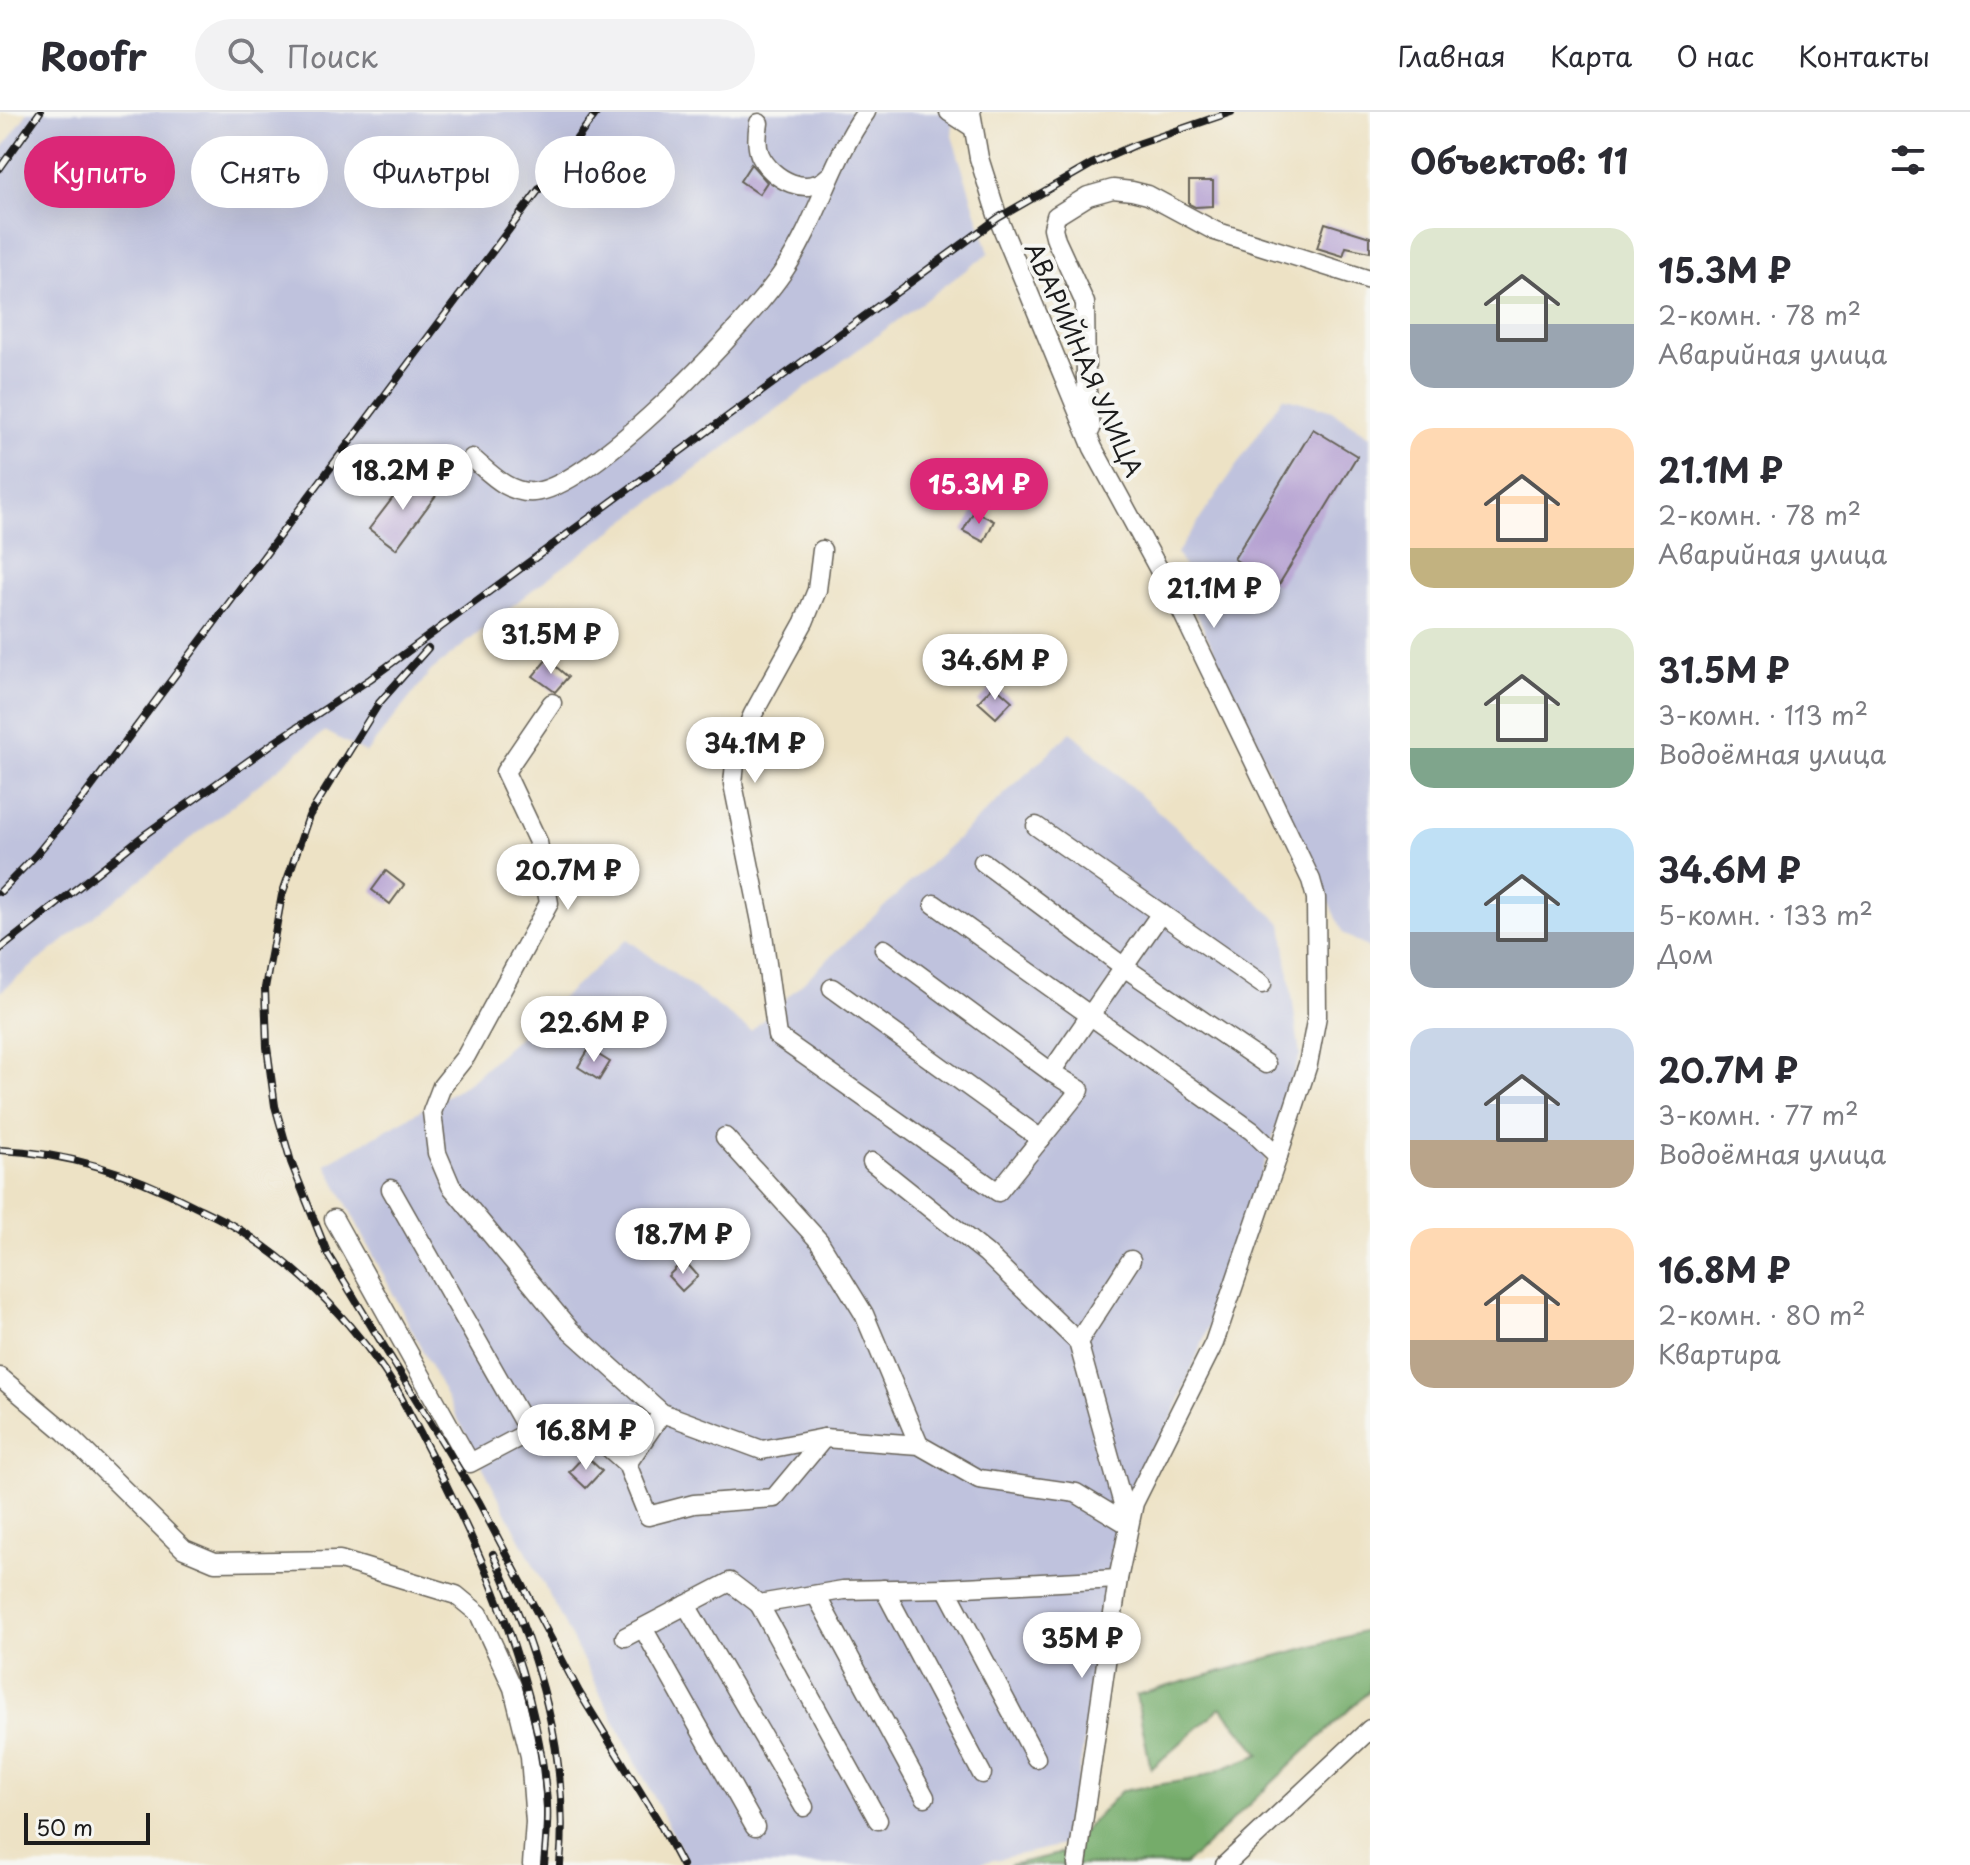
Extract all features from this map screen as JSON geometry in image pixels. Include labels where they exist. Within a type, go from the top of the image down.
[{"type":"street","points":[[472,458],[502,483],[519,492],[533,492],[546,490],[569,479],[615,445],[712,357],[787,268],[831,174],[866,112]]},
{"type":"street","points":[[949,112],[972,119]]},
{"type":"street","name":"АВАРИЙНАЯ УЛИЦА","points":[[972,119],[998,218],[1093,448],[1183,614],[1299,854],[1316,898],[1317,1016],[1308,1064],[1214,1343],[1134,1503],[1118,1579],[1077,1865]]},
{"type":"street","points":[[759,123],[759,152],[781,177],[800,186],[813,187],[821,185],[831,174]]},
{"type":"street","points":[[1093,448],[1086,380],[1085,303],[1053,228],[1056,216],[1088,196],[1113,189],[1148,195],[1215,231],[1370,280]]},
{"type":"street","points":[[822,550],[817,590],[804,622],[753,714],[736,753],[733,784],[762,927],[777,1036],[998,1192],[1080,1090],[884,949]]},
{"type":"street","points":[[552,703],[505,772],[538,842],[549,903],[466,1056],[442,1086],[432,1112],[437,1153],[451,1186],[570,1330],[662,1413],[762,1450],[824,1438],[919,1445],[979,1479],[1076,1493],[1129,1525]]},
{"type":"street","points":[[1036,826],[1262,984]]},
{"type":"street","points":[[983,862],[1124,967],[1266,1064]]},
{"type":"street","points":[[934,904],[1252,1131],[1278,1156]]},
{"type":"street","points":[[1051,1072],[1161,913]]},
{"type":"street","points":[[832,988],[1041,1139]]},
{"type":"street","points":[[725,1137],[819,1241],[864,1314],[919,1445]]},
{"type":"street","points":[[872,1162],[986,1253],[1078,1342],[1129,1525]]},
{"type":"street","points":[[391,1189],[529,1432]]},
{"type":"street","points":[[334,1219],[470,1463],[529,1432],[597,1437],[627,1464],[648,1516],[694,1504],[774,1498],[824,1438]]},
{"type":"street","points":[[1078,1342],[1131,1260]]},
{"type":"street","points":[[0,1377],[65,1432],[184,1549],[215,1562],[340,1560],[456,1595],[479,1614],[513,1688],[530,1756],[535,1822],[532,1865]]},
{"type":"street","points":[[627,1464],[662,1413]]},
{"type":"street","points":[[759,1604],[843,1590],[1118,1579]]},
{"type":"street","points":[[625,1637],[730,1582],[759,1604],[878,1820]]},
{"type":"street","points":[[946,1588],[1036,1758]]},
{"type":"street","points":[[884,1589],[982,1774]]},
{"type":"street","points":[[816,1595],[925,1797]]},
{"type":"street","points":[[686,1605],[804,1807]]},
{"type":"street","points":[[643,1628],[755,1827]]},
{"type":"street","points":[[1231,1862],[1370,1729]]},
{"type":"shaded area","points":[[28,112],[954,112],[952,136],[989,253],[536,587],[431,671],[366,753],[325,731],[0,992],[0,152]]},
{"type":"shaded area","points":[[1283,397],[1330,410],[1370,436],[1370,949],[1343,933],[1190,599],[1191,580],[1177,553]]},
{"type":"shaded area","points":[[1071,732],[1282,924],[1300,1055],[1218,1303],[1113,1566],[1067,1844],[971,1865],[689,1865],[326,1164],[467,1084],[627,939],[751,1031]]},
{"type":"green space","points":[[1370,1630],[1370,1690],[1185,1865],[1009,1865],[1063,1853],[1121,1791],[1199,1778],[1260,1754],[1221,1707],[1151,1769],[1136,1695]]},
{"type":"building","points":[[751,164],[767,182],[759,194],[740,181]]},
{"type":"building","points":[[1189,181],[1213,181],[1213,206],[1195,207],[1189,204]]},
{"type":"building","points":[[1325,223],[1370,237],[1370,252],[1346,247],[1343,256],[1317,248]]},
{"type":"building","points":[[1313,429],[1357,456],[1278,586],[1234,559]]},
{"type":"building","points":[[411,474],[437,494],[396,549],[369,529]]},
{"type":"building","points":[[974,511],[994,521],[984,542],[963,531]]},
{"type":"building","points":[[547,659],[568,677],[555,692],[533,676]]},
{"type":"building","points":[[994,685],[1012,701],[996,718],[978,702]]},
{"type":"building","points":[[386,871],[404,885],[390,904],[372,890]]},
{"type":"building","points":[[589,1049],[610,1062],[599,1080],[578,1067]]},
{"type":"building","points":[[684,1260],[698,1276],[682,1291],[668,1276]]},
{"type":"building","points":[[585,1455],[602,1471],[586,1488],[569,1472]]},
{"type":"railway","points":[[0,168],[40,112]]},
{"type":"railway","points":[[0,892],[36,855],[83,798],[597,112]]},
{"type":"railway","points":[[0,949],[147,833],[370,679],[998,218],[1092,164],[1135,145],[1231,112]]},
{"type":"railway","points":[[428,648],[379,703],[309,816],[282,895],[265,988],[267,1047],[275,1106],[291,1162],[328,1255],[479,1502],[579,1692],[682,1865]]},
{"type":"railway","points":[[0,1150],[51,1155],[123,1174],[234,1226],[309,1283],[349,1325],[400,1395]]},
{"type":"railway","points":[[396,1388],[469,1533],[510,1634],[538,1739],[547,1801],[544,1865]]},
{"type":"railway","points":[[493,1554],[524,1628],[547,1705],[560,1784],[560,1865]]}]
